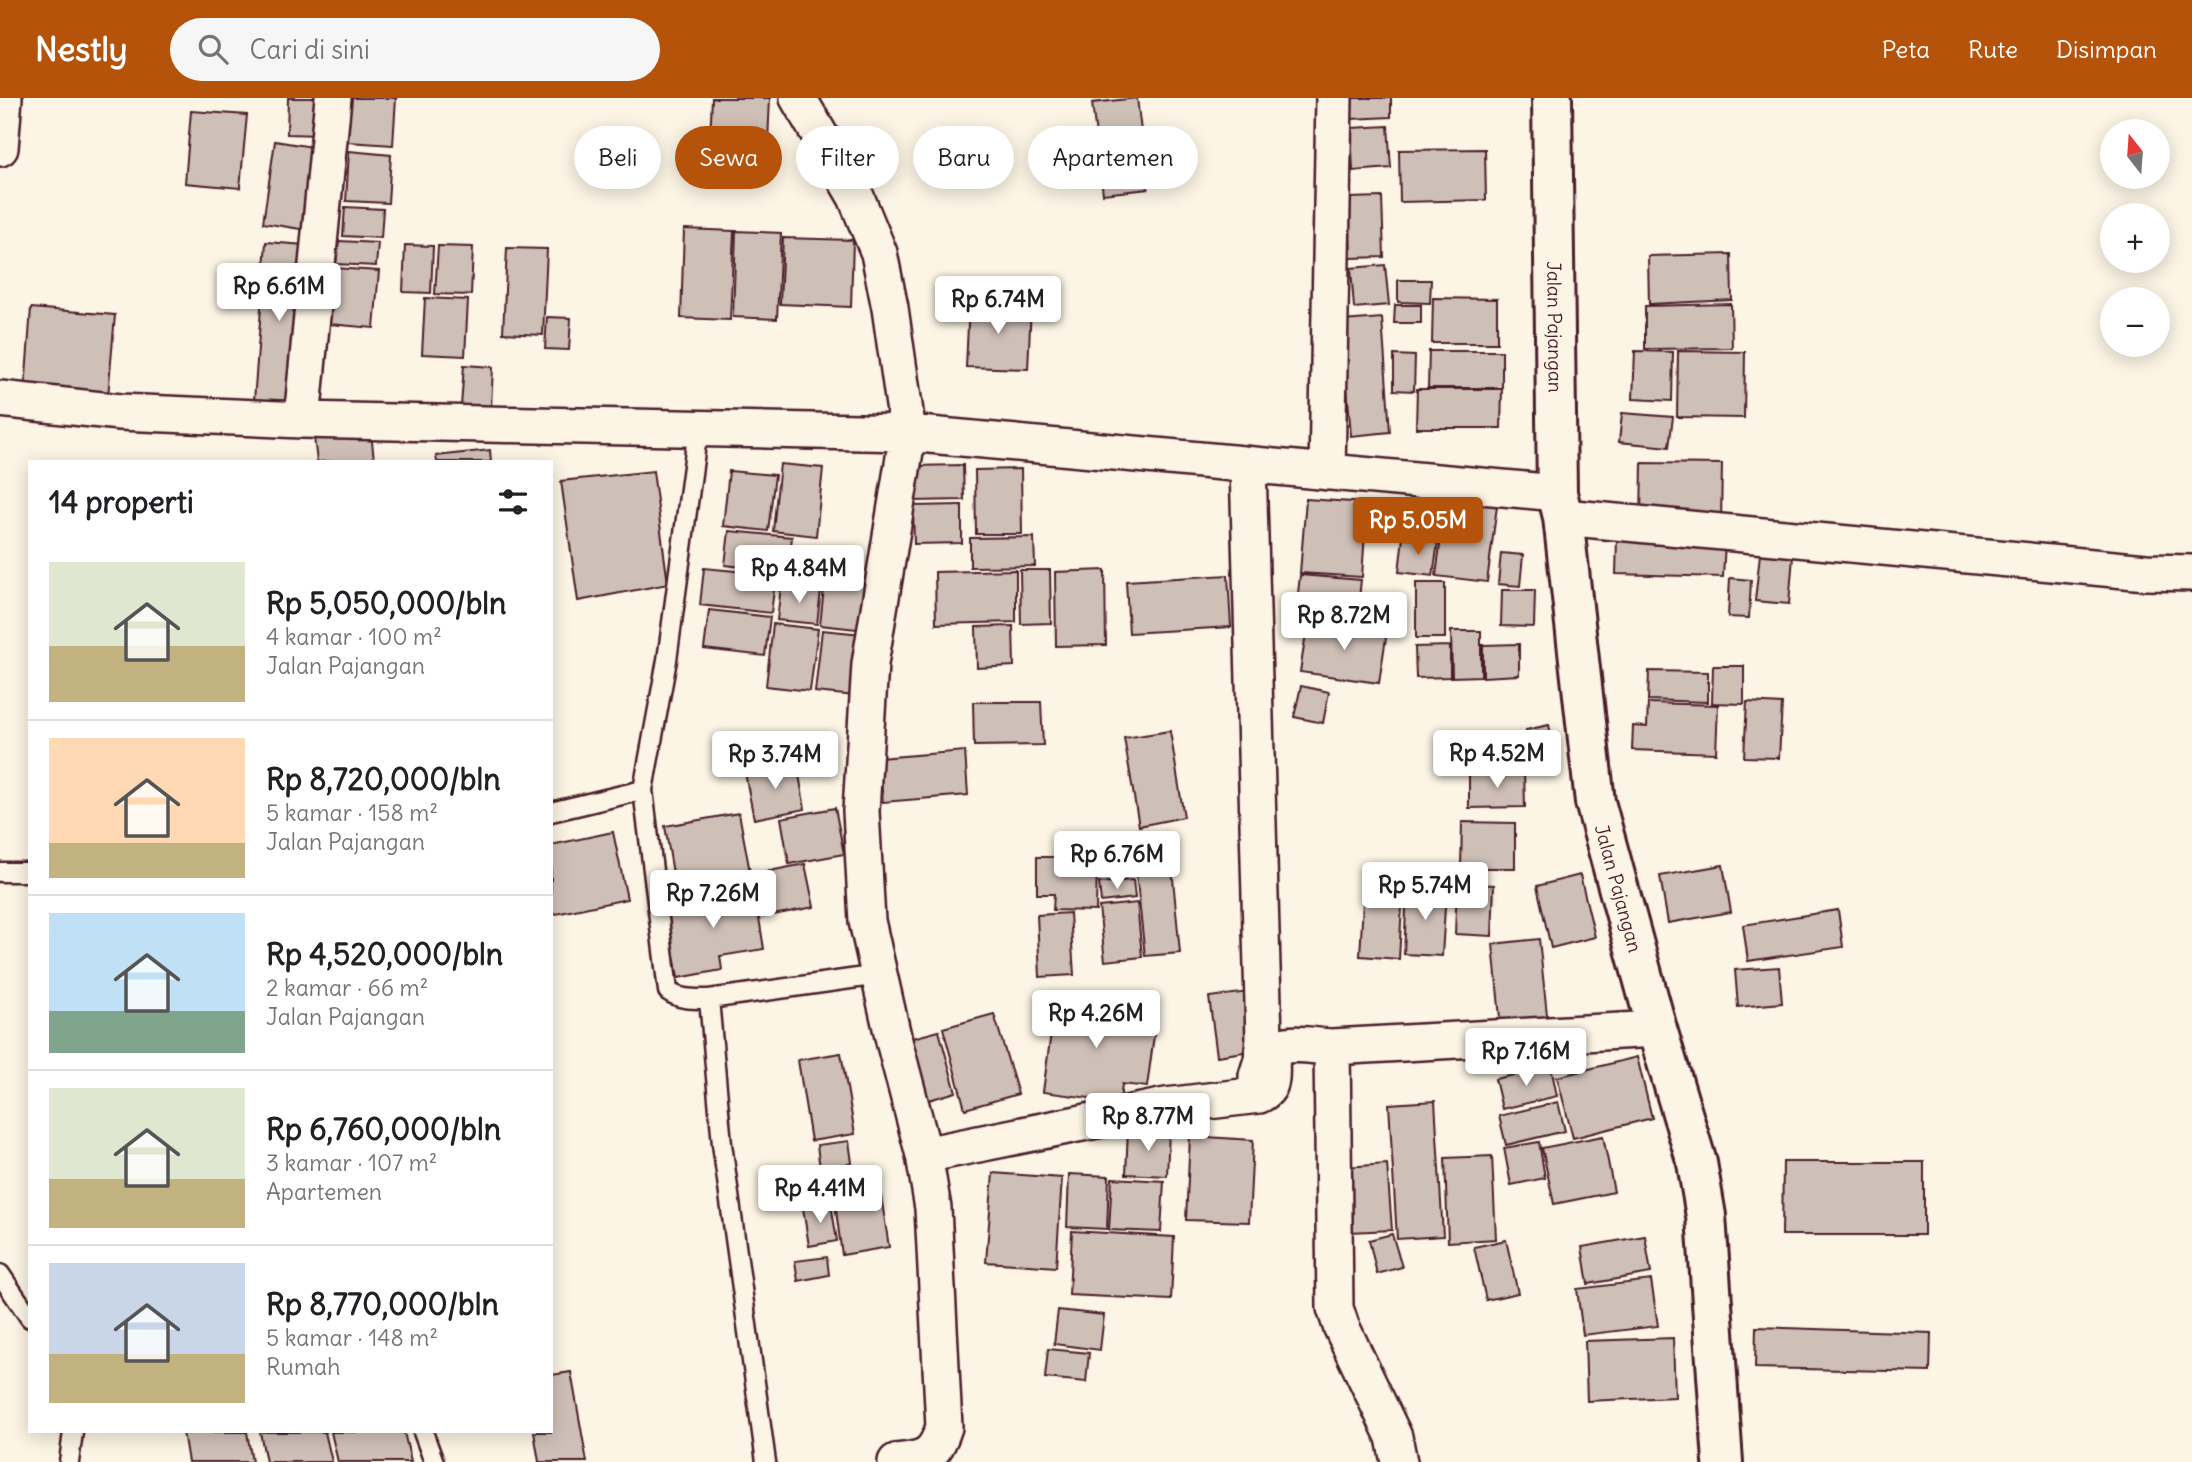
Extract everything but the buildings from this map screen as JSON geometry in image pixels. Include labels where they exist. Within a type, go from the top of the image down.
[{"type":"main road","name":"Jalan Pajangan","points":[[1552,98],[1560,505],[1595,802],[1657,1029],[1694,1151],[1706,1216],[1723,1462]]},
{"type":"street","points":[[0,148],[5,98]]},
{"type":"street","points":[[302,420],[333,98]]},
{"type":"street","points":[[1327,472],[1334,98]]},
{"type":"street","points":[[810,103],[880,253],[908,433],[870,664],[861,811],[867,921],[924,1155],[933,1208],[944,1427],[937,1446],[931,1453],[918,1459],[896,1462]]},
{"type":"street","points":[[0,399],[120,412],[302,420],[908,433],[1327,472],[1560,505],[2119,569],[2192,573]]},
{"type":"street","points":[[1248,465],[1264,1039],[1262,1060],[1251,1096]]},
{"type":"street","points":[[924,1155],[1166,1106],[1251,1096],[1266,1091],[1270,1084],[1274,1052],[1289,1045],[1332,1047],[1657,1029]]},
{"type":"street","points":[[1332,1047],[1335,1308],[1394,1437],[1399,1462]]},
{"type":"lane","points":[[698,429],[667,660],[643,790],[668,991],[685,999],[709,999],[879,975]]},
{"type":"lane","points":[[553,812],[643,790]]},
{"type":"lane","points":[[0,872],[28,872]]},
{"type":"lane","points":[[709,999],[722,1144],[766,1462]]},
{"type":"lane","points":[[0,1274],[28,1315]]},
{"type":"lane","points":[[69,1462],[73,1433]]},
{"type":"lane","points":[[423,1433],[434,1462]]}]
